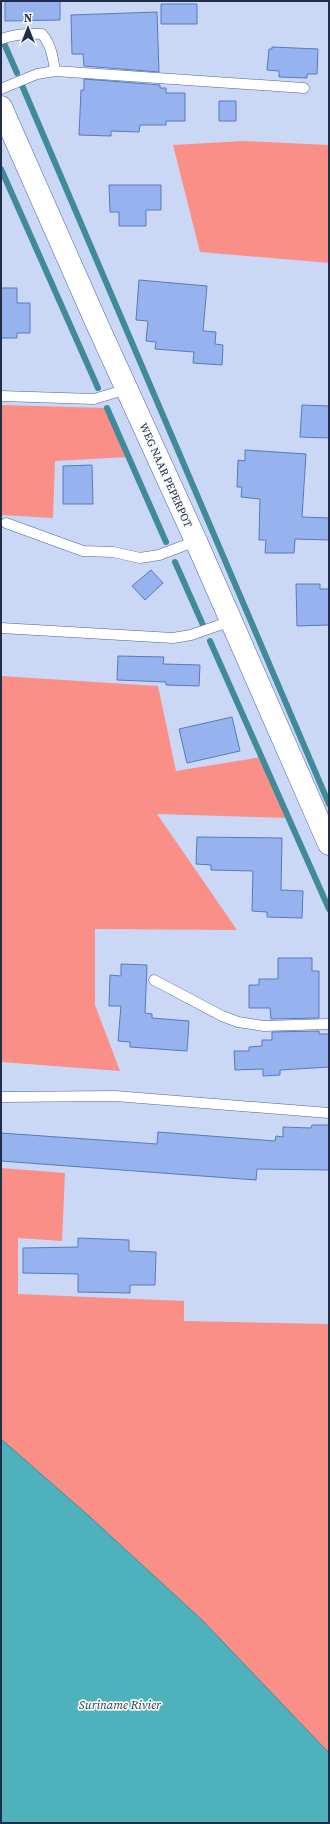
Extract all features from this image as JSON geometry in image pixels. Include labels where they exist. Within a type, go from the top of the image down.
[{"type":"street","name":"WEG NAAR PEPERPOT","points":[[1,107],[196,541],[329,844]]},
{"type":"lane","points":[[1,39],[16,34],[42,34],[47,40],[52,53],[55,71]]},
{"type":"lane","points":[[1,89],[37,74],[55,71],[304,88]]},
{"type":"lane","points":[[1,396],[94,399],[127,389]]},
{"type":"lane","points":[[6,523],[83,551],[113,552],[140,558],[159,555],[196,541]]},
{"type":"lane","points":[[1,628],[173,638],[191,635],[231,621]]},
{"type":"lane","points":[[154,980],[222,1016],[238,1022],[264,1026],[329,1024]]},
{"type":"lane","points":[[1,1097],[115,1096],[329,1113]]},
{"type":"shaded area","points":[[243,141],[329,145],[329,263],[200,252],[173,145]]},
{"type":"shaded area","points":[[1,405],[107,408],[129,457],[55,461],[53,518],[1,515]]},
{"type":"shaded area","points":[[1,676],[158,686],[176,771],[262,757],[289,818],[157,814],[237,930],[95,929],[95,1005],[120,1071],[1,1062]]},
{"type":"shaded area","points":[[1,1168],[65,1173],[62,1241],[18,1238],[18,1294],[184,1301],[184,1321],[329,1324],[329,1753],[202,1620],[90,1517],[1,1439]]},
{"type":"water","name":"Suriname Rivier","points":[[1,1439],[90,1517],[202,1620],[329,1753],[329,1823],[1,1823]]},
{"type":"building","points":[[5,1],[60,1],[60,20],[5,21]]},
{"type":"building","points":[[161,4],[197,4],[197,24],[161,24]]},
{"type":"building","points":[[157,12],[159,72],[84,66],[83,54],[72,54],[71,15]]},
{"type":"building","points":[[272,47],[318,49],[317,74],[307,74],[307,78],[279,77],[279,71],[267,70],[269,49],[272,49]]},
{"type":"building","points":[[84,79],[160,85],[160,88],[166,88],[166,93],[185,93],[185,121],[166,121],[166,125],[140,125],[139,132],[111,131],[111,136],[79,135],[81,90],[84,90]]},
{"type":"building","points":[[219,101],[236,101],[236,121],[219,121]]},
{"type":"building","points":[[109,185],[161,185],[161,210],[146,210],[146,226],[119,226],[119,212],[110,212]]},
{"type":"building","points":[[139,280],[207,286],[203,331],[216,332],[215,344],[223,345],[222,365],[193,363],[194,352],[155,349],[156,342],[146,341],[148,321],[136,320]]},
{"type":"building","points":[[1,288],[17,288],[17,303],[30,303],[30,333],[17,333],[17,338],[1,338]]},
{"type":"building","points":[[302,405],[329,406],[329,438],[300,437]]},
{"type":"building","points":[[245,450],[306,454],[302,517],[329,518],[329,540],[295,539],[294,553],[265,553],[266,540],[259,540],[260,499],[241,497],[242,487],[237,487],[238,460],[245,461]]},
{"type":"building","points":[[92,465],[93,504],[63,504],[63,466]]},
{"type":"building","points":[[151,570],[163,583],[145,600],[132,586]]},
{"type":"building","points":[[296,584],[320,584],[320,589],[329,589],[329,625],[297,626]]},
{"type":"building","points":[[118,656],[164,657],[163,664],[200,665],[199,686],[166,685],[166,682],[117,680]]},
{"type":"building","points":[[232,717],[240,751],[187,763],[179,729]]},
{"type":"building","points":[[197,837],[282,838],[281,890],[303,891],[302,918],[267,917],[267,912],[252,911],[253,871],[211,870],[211,865],[196,864]]},
{"type":"building","points":[[278,958],[312,958],[312,971],[319,971],[319,1018],[271,1019],[270,1008],[249,1008],[249,985],[259,985],[259,979],[278,979]]},
{"type":"building","points":[[121,964],[147,965],[145,1013],[152,1014],[152,1018],[189,1021],[187,1051],[130,1047],[130,1042],[118,1041],[121,1006],[109,1006],[110,975],[121,976]]},
{"type":"building","points":[[319,1031],[319,1034],[329,1034],[329,1067],[280,1070],[280,1075],[263,1076],[263,1069],[235,1070],[234,1051],[249,1051],[249,1047],[262,1046],[262,1040],[272,1040],[272,1032]]},
{"type":"building","points":[[312,1125],[329,1125],[329,1170],[257,1169],[256,1180],[1,1161],[1,1133],[157,1144],[158,1132],[275,1141],[276,1136],[283,1137],[283,1127],[311,1128]]},
{"type":"building","points":[[78,1238],[129,1240],[129,1251],[156,1252],[155,1285],[130,1285],[130,1293],[78,1292],[78,1274],[23,1273],[23,1248],[78,1247]]},
{"type":"waterway","points":[[3,41],[17,73]]},
{"type":"waterway","points":[[21,83],[329,804]]},
{"type":"waterway","points":[[1,169],[98,388]]},
{"type":"waterway","points":[[107,408],[166,542]]},
{"type":"waterway","points":[[175,562],[203,625]]},
{"type":"waterway","points":[[210,641],[329,909]]}]
